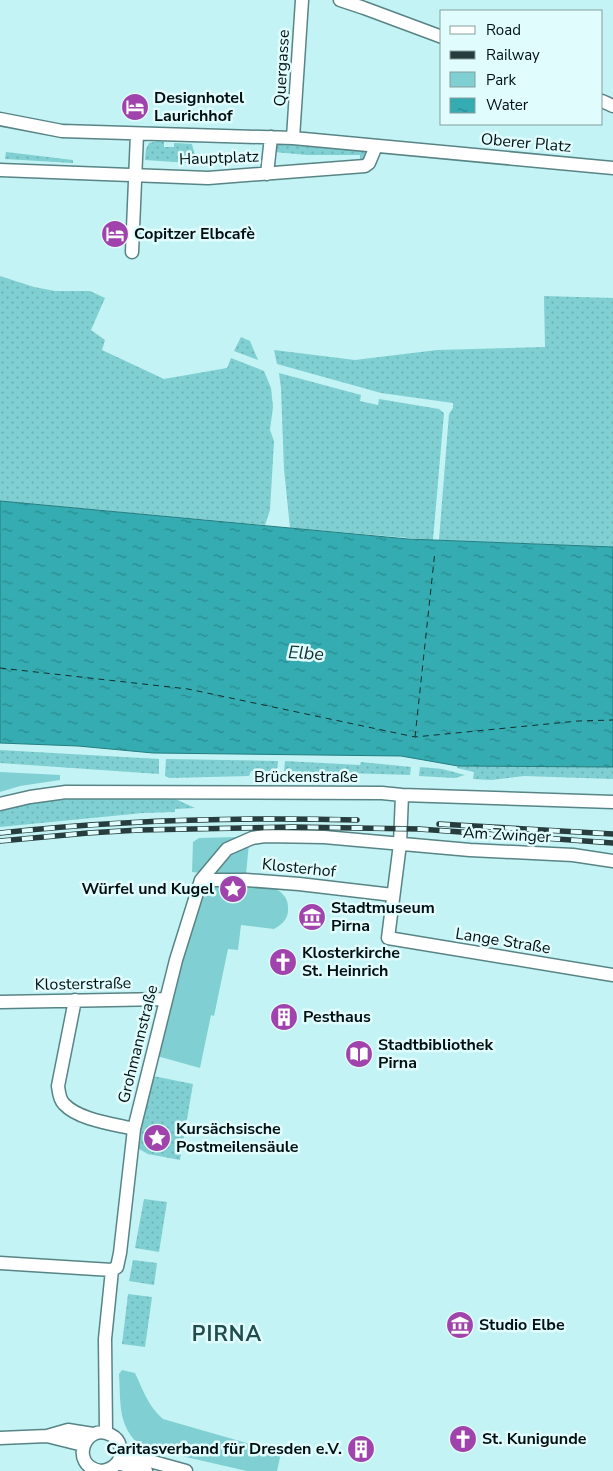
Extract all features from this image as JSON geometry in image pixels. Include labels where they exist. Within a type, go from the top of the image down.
[{"type":"street","name":"Quergasse","points":[[293,138],[302,0]]},
{"type":"street","points":[[340,0],[440,37]]},
{"type":"street","name":"Hauptplatz","points":[[0,119],[62,131],[293,138]]},
{"type":"street","points":[[132,252],[136,134]]},
{"type":"street","name":"Hauptplatz","points":[[0,170],[208,178],[267,174],[271,137]]},
{"type":"street","name":"Oberer Platz","points":[[293,138],[613,168]]},
{"type":"street","points":[[267,174],[365,166],[372,158],[376,146]]},
{"type":"street","name":"Brückenstraße","points":[[0,804],[30,797],[66,792],[382,793],[402,796],[613,802]]},
{"type":"street","points":[[393,896],[400,844],[402,796]]},
{"type":"street","name":"Grohmannstraße","points":[[100,1433],[105,1340],[112,1270],[117,1267],[120,1253],[134,1129],[184,932],[201,880],[227,849],[252,838],[266,836],[324,837],[400,844]]},
{"type":"street","name":"Am Zwinger","points":[[400,844],[470,850],[573,855],[613,861]]},
{"type":"street","name":"Klosterhof","points":[[201,880],[246,880],[299,884],[393,896]]},
{"type":"street","name":"Lange Straße","points":[[393,896],[388,938],[613,975]]},
{"type":"street","name":"Klosterstraße","points":[[0,1002],[166,999]]},
{"type":"street","points":[[75,1000],[58,1086],[60,1097],[64,1104],[81,1116],[134,1129]]},
{"type":"street","points":[[0,1263],[112,1270]]},
{"type":"street","points":[[0,1438],[47,1436],[68,1430],[100,1433],[117,1440],[119,1458],[108,1470],[94,1469],[82,1451],[83,1445],[89,1437],[100,1433]]},
{"type":"street","points":[[47,1436],[83,1445]]},
{"type":"street","points":[[119,1458],[146,1471]]},
{"type":"street","points":[[119,1458],[186,1471]]},
{"type":"green space","points":[[164,142],[164,147],[174,147],[174,143],[192,144],[196,156],[204,164],[145,160],[146,149],[149,143]]},
{"type":"green space","points":[[275,142],[367,151],[365,159],[360,161],[360,155],[307,155],[274,152]]},
{"type":"green space","points":[[6,152],[73,160],[73,163],[5,159]]},
{"type":"green space","points":[[0,276],[34,287],[55,291],[90,291],[105,298],[91,330],[105,340],[102,350],[164,379],[227,368],[231,358],[264,371],[271,388],[273,407],[270,430],[274,441],[270,510],[265,525],[0,501]]},
{"type":"green space","points":[[544,296],[613,298],[613,547],[439,540],[449,414],[453,408],[453,403],[381,393],[277,364],[274,350],[355,360],[437,350],[545,347]]},
{"type":"green space","points":[[241,337],[250,341],[258,360],[234,351]]},
{"type":"green space","points":[[279,373],[361,395],[360,401],[378,405],[379,399],[439,409],[444,413],[433,540],[290,528],[284,469]]},
{"type":"green space","points":[[0,750],[159,759],[159,774],[0,763]]},
{"type":"green space","points":[[166,759],[278,761],[277,771],[251,771],[249,776],[170,778],[165,776]]},
{"type":"green space","points":[[285,761],[360,765],[361,762],[411,767],[410,775],[284,771]]},
{"type":"green space","points":[[458,766],[613,767],[613,779],[524,776],[491,780],[473,779],[474,772],[457,768]]},
{"type":"green space","points":[[420,767],[442,769],[465,775],[455,778],[419,776]]},
{"type":"green space","points":[[0,772],[60,775],[60,780],[20,786],[0,792]]},
{"type":"green space","points":[[173,798],[195,808],[175,809],[175,812],[143,813],[0,827],[0,810],[28,804],[66,799]]},
{"type":"green space","points":[[239,837],[203,873],[192,872],[193,842],[199,838]]},
{"type":"green space","points":[[249,843],[246,874],[212,874],[230,853]]},
{"type":"green space","points":[[204,885],[270,887],[283,894],[288,904],[288,914],[285,920],[274,929],[241,925],[238,950],[228,949],[214,1016],[211,1015],[200,1068],[157,1056],[171,997]]},
{"type":"green space","points":[[153,1076],[193,1084],[180,1160],[148,1154],[139,1149],[139,1137]]},
{"type":"green space","points":[[144,1199],[167,1202],[159,1252],[135,1248]]},
{"type":"green space","points":[[133,1260],[157,1263],[154,1285],[129,1281]]},
{"type":"green space","points":[[128,1294],[152,1297],[145,1347],[122,1344]]},
{"type":"green space","points":[[122,1370],[135,1373],[143,1392],[163,1419],[281,1453],[277,1471],[247,1471],[142,1447],[128,1431],[124,1423],[119,1374]]},
{"type":"water","name":"Elbe","points":[[0,501],[408,539],[613,547],[613,767],[458,766],[401,756],[153,753],[78,746],[0,743]]},
{"type":"ferry route","points":[[415,737],[435,551]]},
{"type":"ferry route","points":[[0,668],[188,689],[415,737],[578,721],[613,720]]},
{"type":"railway","points":[[0,833],[134,822],[268,819],[357,820]]},
{"type":"railway","points":[[439,824],[613,834]]},
{"type":"railway","points":[[0,841],[139,830],[292,827],[419,829],[613,843]]},
{"type":"place","name":"Designhotel Laurichhof","points":[[135,107]]},
{"type":"place","name":"Copitzer Elbcafè","points":[[115,234]]},
{"type":"place","name":"Würfel und Kugel","points":[[233,889]]},
{"type":"place","name":"Stadtmuseum Pirna","points":[[312,917]]},
{"type":"place","name":"Klosterkirche St. Heinrich","points":[[283,962]]},
{"type":"place","name":"Pesthaus","points":[[284,1017]]},
{"type":"place","name":"Stadtbibliothek Pirna","points":[[359,1054]]},
{"type":"place","name":"Kursächsische Postmeilensäule","points":[[157,1138]]},
{"type":"place","name":"Studio Elbe","points":[[460,1325]]},
{"type":"place","name":"St. Kunigunde","points":[[463,1439]]},
{"type":"place","name":"Caritasverband für Dresden e.V.","points":[[361,1449]]},
{"type":"district","name":"PIRNA","points":[[227,1334]]}]
